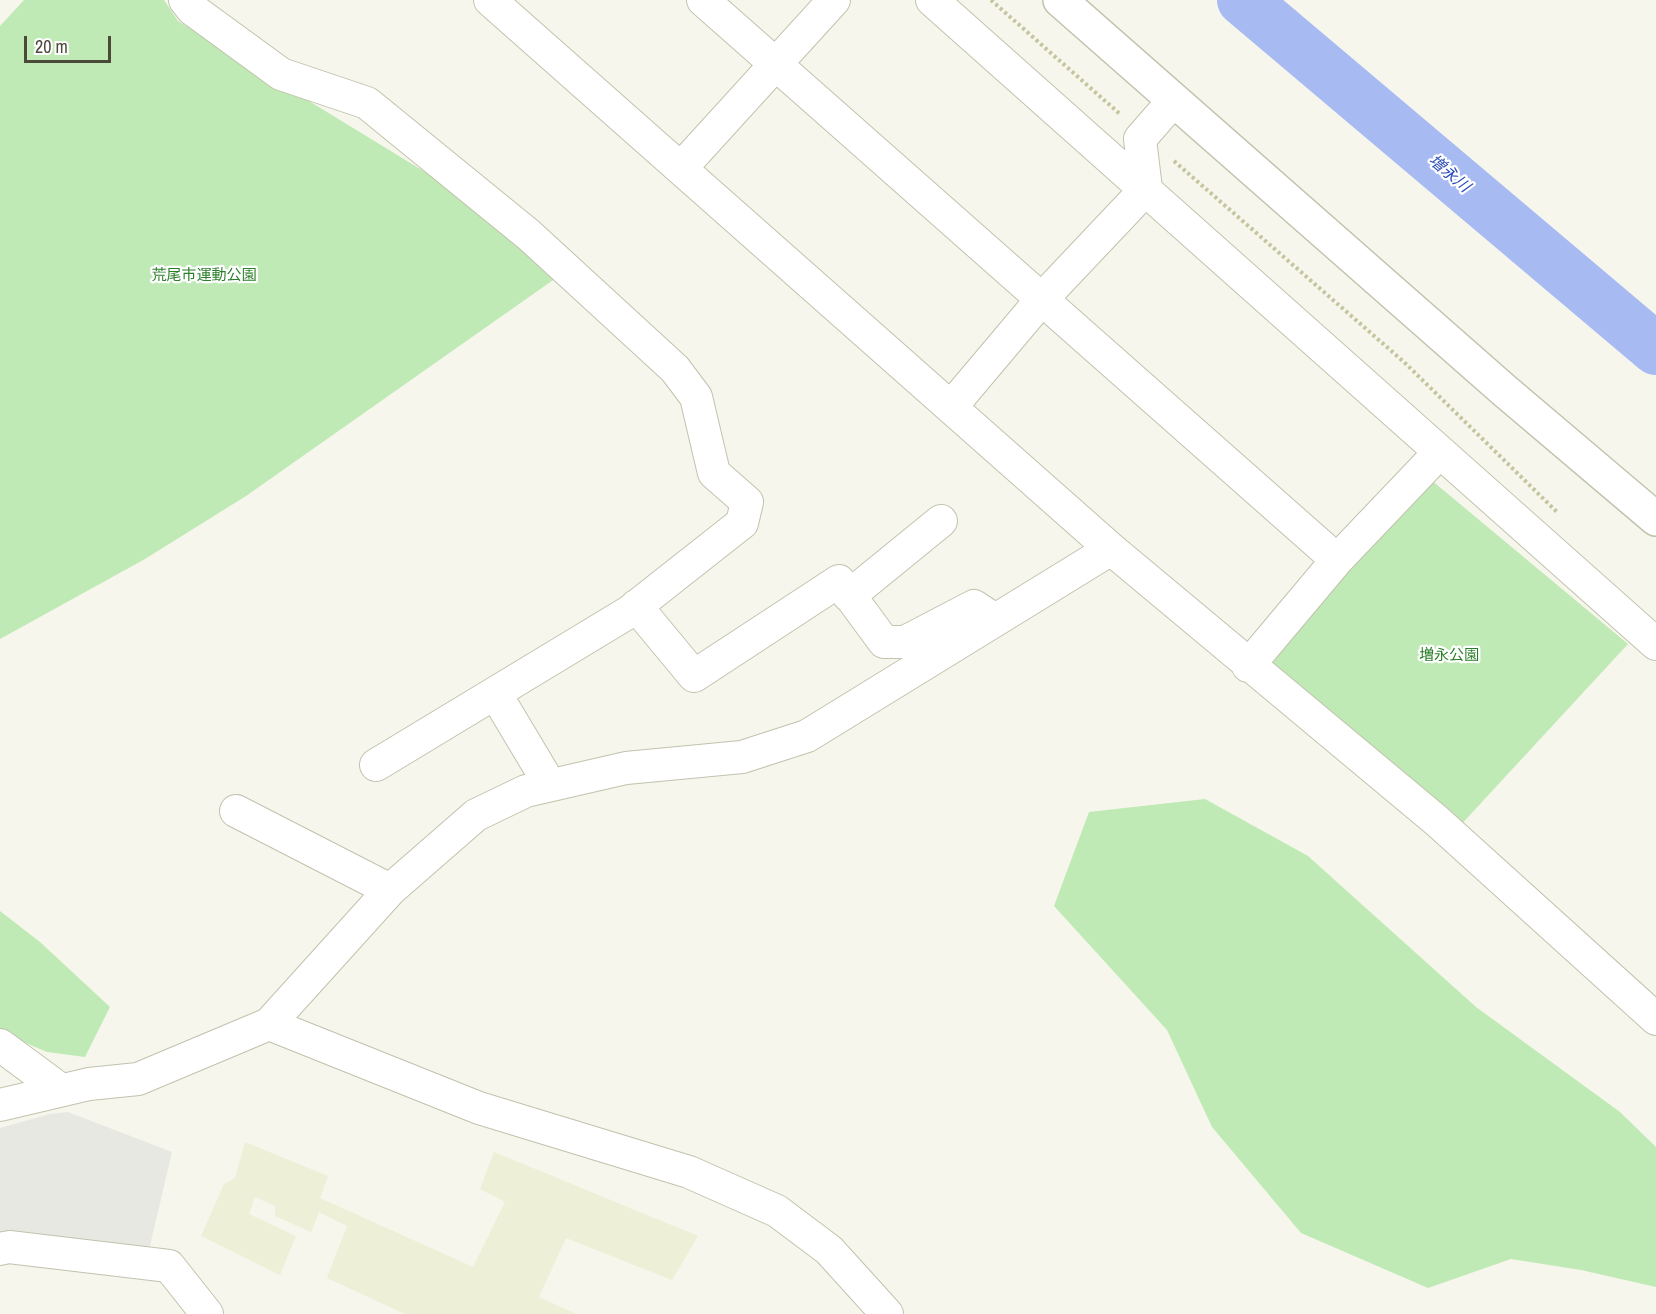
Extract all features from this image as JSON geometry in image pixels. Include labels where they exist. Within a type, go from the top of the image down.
[{"type":"street","points":[[185,0],[192,9],[282,74],[367,104],[529,235],[675,369],[696,397],[714,473],[747,502],[742,523],[636,606],[376,765]]},
{"type":"street","points":[[490,0],[682,167],[1111,549],[1437,822],[1656,1019]]},
{"type":"street","points":[[703,0],[1337,560]]},
{"type":"street","points":[[682,167],[777,66],[834,0]]},
{"type":"street","points":[[932,0],[1656,644]]},
{"type":"street","points":[[1060,0],[1505,392],[1656,519]]},
{"type":"street","points":[[1146,189],[1140,140],[1174,100]]},
{"type":"street","points":[[951,406],[1042,299],[1146,189]]},
{"type":"street","points":[[1248,666],[1337,560],[1439,453]]},
{"type":"street","points":[[849,596],[941,521]]},
{"type":"street","points":[[0,1105],[61,1090],[138,1079],[269,1024],[390,890],[476,815],[526,791],[550,785],[626,768],[742,758],[807,736],[1111,549]]},
{"type":"street","points":[[636,606],[694,676],[838,581],[884,642],[905,642],[974,606],[995,620]]},
{"type":"street","points":[[495,693],[550,785]]},
{"type":"street","points":[[236,811],[390,890]]},
{"type":"street","points":[[269,1024],[479,1108],[689,1172],[777,1211],[829,1250],[887,1314]]},
{"type":"street","points":[[0,1045],[61,1090]]},
{"type":"street","points":[[0,1249],[9,1247],[169,1266],[207,1314]]},
{"type":"path","points":[[991,0],[1404,363],[1563,518]]},
{"type":"shaded area","points":[[68,1112],[172,1152],[148,1254],[0,1238],[0,1128],[50,1114]]},
{"type":"shaded area","points":[[245,1142],[328,1176],[320,1198],[473,1267],[505,1202],[480,1189],[494,1152],[698,1236],[672,1280],[566,1238],[539,1297],[576,1314],[405,1314],[327,1278],[347,1226],[319,1212],[311,1232],[275,1216],[275,1206],[255,1197],[249,1214],[296,1236],[280,1275],[201,1236],[224,1184],[235,1178]]},
{"type":"green space","name":"荒尾市運動公園","points":[[24,0],[164,0],[178,21],[430,175],[556,278],[246,496],[145,559],[0,639],[0,26]]},
{"type":"green space","name":"増永公園","points":[[1430,479],[1628,644],[1457,829],[1261,654]]},
{"type":"green space","points":[[1205,799],[1308,856],[1476,1007],[1620,1112],[1656,1147],[1656,1287],[1581,1270],[1511,1259],[1428,1288],[1301,1233],[1212,1127],[1167,1030],[1054,906],[1089,812]]},
{"type":"green space","points":[[0,911],[40,942],[110,1007],[85,1057],[47,1052],[0,1032]]},
{"type":"waterway","name":"増永川","points":[[1243,0],[1656,349]]}]
